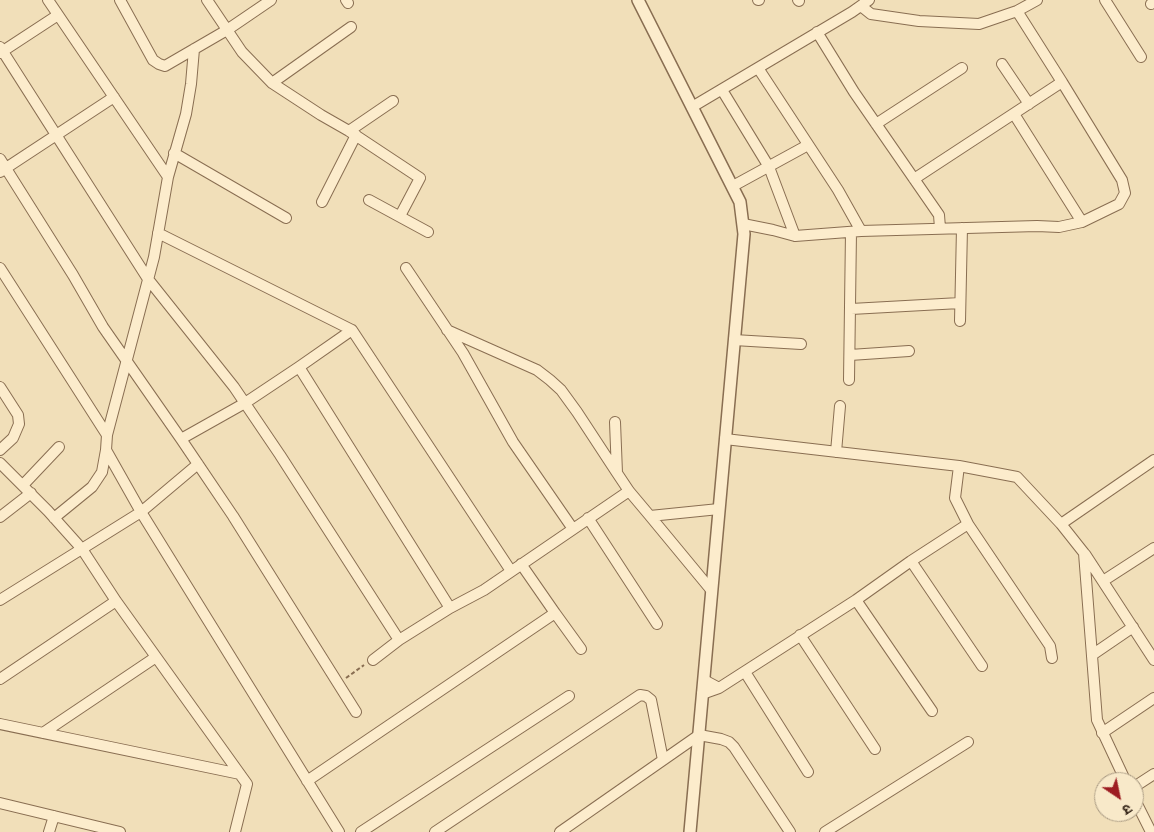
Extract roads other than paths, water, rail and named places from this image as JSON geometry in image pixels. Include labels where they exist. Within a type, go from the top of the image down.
[{"type":"street","points":[[48,0],[168,177]]},
{"type":"street","points":[[120,0],[153,60],[165,66],[226,30],[271,0]]},
{"type":"street","points":[[207,0],[242,52],[272,83],[420,178],[400,216]]},
{"type":"street","points":[[638,0],[733,186],[740,202],[744,234],[690,832]]},
{"type":"street","points":[[692,107],[865,2],[871,14],[919,21],[979,24],[1017,11],[1037,0]]},
{"type":"street","points":[[1105,0],[1141,57]]},
{"type":"street","points":[[743,224],[795,236],[856,231],[940,228],[1059,227],[1082,222],[1119,204],[1125,193],[1122,180],[1017,11]]},
{"type":"street","points":[[58,15],[1,50],[148,279],[245,403],[399,640]]},
{"type":"street","points":[[272,83],[351,27]]},
{"type":"street","points":[[818,32],[854,92],[939,215],[940,228]]},
{"type":"street","points":[[54,518],[92,487],[102,472],[107,435],[154,257],[168,177],[191,84],[194,49]]},
{"type":"street","points":[[1002,64],[1029,104]]},
{"type":"street","points":[[758,68],[838,190],[856,231],[849,380]]},
{"type":"street","points":[[876,124],[962,68]]},
{"type":"street","points":[[914,179],[1062,82]]},
{"type":"street","points":[[722,90],[769,167],[795,236]]},
{"type":"street","points":[[114,97],[56,135],[2,166],[73,275],[103,327],[127,364],[182,439],[356,712]]},
{"type":"street","points":[[322,202],[352,133],[394,100]]},
{"type":"street","points":[[1014,114],[1082,222]]},
{"type":"street","points":[[733,186],[808,145]]},
{"type":"street","points":[[174,153],[286,218]]},
{"type":"street","points":[[369,200],[428,232]]},
{"type":"street","points":[[960,321],[962,228]]},
{"type":"street","points":[[158,233],[352,330],[511,571]]},
{"type":"street","points":[[0,268],[107,435]]},
{"type":"street","points":[[406,268],[463,353],[513,442],[573,529]]},
{"type":"street","points":[[851,309],[960,303]]},
{"type":"street","points":[[182,439],[245,403],[352,330]]},
{"type":"street","points":[[446,330],[537,370],[561,390],[629,491],[712,591]]},
{"type":"street","points":[[734,340],[801,344]]},
{"type":"street","points":[[850,355],[909,351]]},
{"type":"street","points":[[299,367],[450,608]]},
{"type":"street","points":[[0,387],[18,416],[19,424],[13,438],[0,450]]},
{"type":"street","points":[[836,452],[840,406]]},
{"type":"street","points":[[616,422],[617,473]]},
{"type":"street","points":[[725,439],[959,466],[1017,477],[1061,524],[1084,553],[1154,660]]},
{"type":"street","points":[[23,485],[59,447]]},
{"type":"street","points":[[106,450],[141,512],[339,832]]},
{"type":"street","points":[[1061,524],[1154,460]]},
{"type":"street","points":[[0,463],[31,493],[82,549],[116,601],[247,784],[235,832]]},
{"type":"street","points":[[0,600],[141,512],[198,464]]},
{"type":"street","points":[[959,466],[955,498],[968,524],[1050,646],[1052,658]]},
{"type":"street","points":[[373,660],[399,640],[450,608],[484,590],[629,491]]},
{"type":"street","points":[[1,514],[31,493]]},
{"type":"street","points":[[650,516],[719,509]]},
{"type":"street","points":[[588,518],[657,624]]},
{"type":"street","points":[[702,694],[719,688],[856,600],[968,524]]},
{"type":"street","points":[[1103,581],[1154,548]]},
{"type":"street","points":[[1084,553],[1097,720],[1121,772]]},
{"type":"street","points":[[911,561],[982,666]]},
{"type":"street","points":[[521,564],[580,649]]},
{"type":"street","points":[[856,600],[932,711]]},
{"type":"street","points":[[0,679],[116,601]]},
{"type":"street","points":[[307,781],[555,613]]},
{"type":"street","points":[[1092,654],[1133,627]]},
{"type":"street","points":[[800,636],[876,749]]},
{"type":"street","points":[[43,733],[156,657]]},
{"type":"street","points":[[744,672],[808,772]]},
{"type":"street","points":[[704,680],[719,688]]},
{"type":"street","points":[[435,832],[640,695],[646,696],[651,700],[663,760]]},
{"type":"street","points":[[362,832],[569,696]]},
{"type":"street","points":[[1102,733],[1154,698]]},
{"type":"street","points":[[0,724],[240,774]]},
{"type":"street","points":[[560,832],[699,735],[721,739],[729,742],[734,747],[790,832]]},
{"type":"street","points":[[825,832],[968,742]]},
{"type":"street","points":[[0,804],[120,832]]},
{"type":"street","points":[[49,832],[54,816]]},
{"type":"street","points":[[1144,818],[1151,832]]}]
